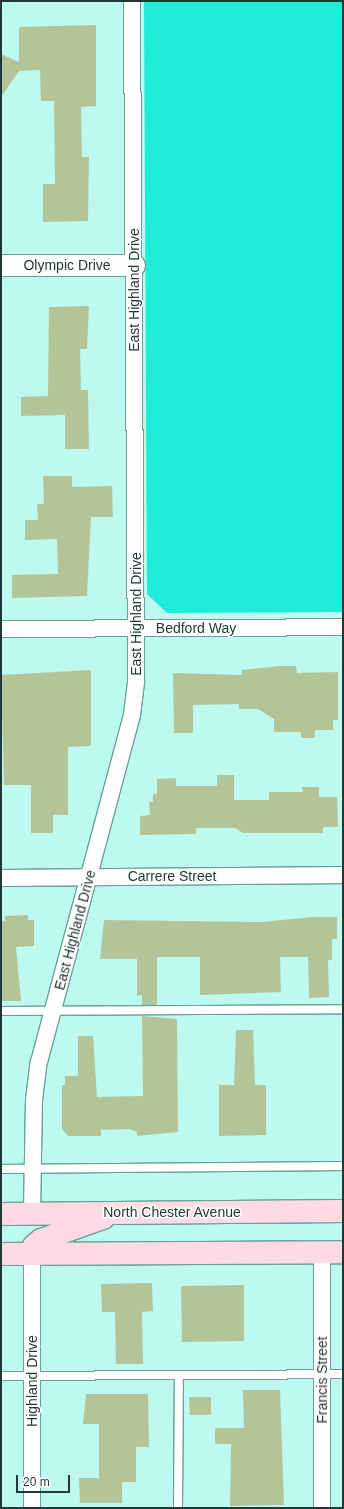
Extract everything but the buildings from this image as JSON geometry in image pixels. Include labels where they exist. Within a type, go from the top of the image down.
[{"type":"main road","name":"North Chester Avenue","points":[[1,1214],[343,1211]]},
{"type":"main road","points":[[32,1254],[34,1246],[41,1240],[119,1213]]},
{"type":"main road","points":[[1,1254],[333,1252]]},
{"type":"street","name":"East Highland Drive","points":[[32,1213],[35,1169],[34,1100],[53,1010],[132,715],[136,628],[132,1]]},
{"type":"street","name":"Olympic Drive","points":[[1,265],[134,265]]},
{"type":"street","name":"Bedford Way","points":[[1,629],[343,627]]},
{"type":"street","name":"Carrere Street","points":[[1,878],[343,875]]},
{"type":"street","name":"Francis Street","points":[[322,1508],[322,1374],[333,1252]]},
{"type":"street","name":"Highland Drive","points":[[32,1254],[32,1508]]},
{"type":"lane","points":[[1,1011],[343,1009]]},
{"type":"lane","points":[[1,1169],[343,1166]]},
{"type":"lane","points":[[1,1376],[343,1374]]},
{"type":"lane","points":[[178,1508],[179,1375]]},
{"type":"shaded area","points":[[144,1],[343,1],[343,612],[167,613],[147,594]]}]
